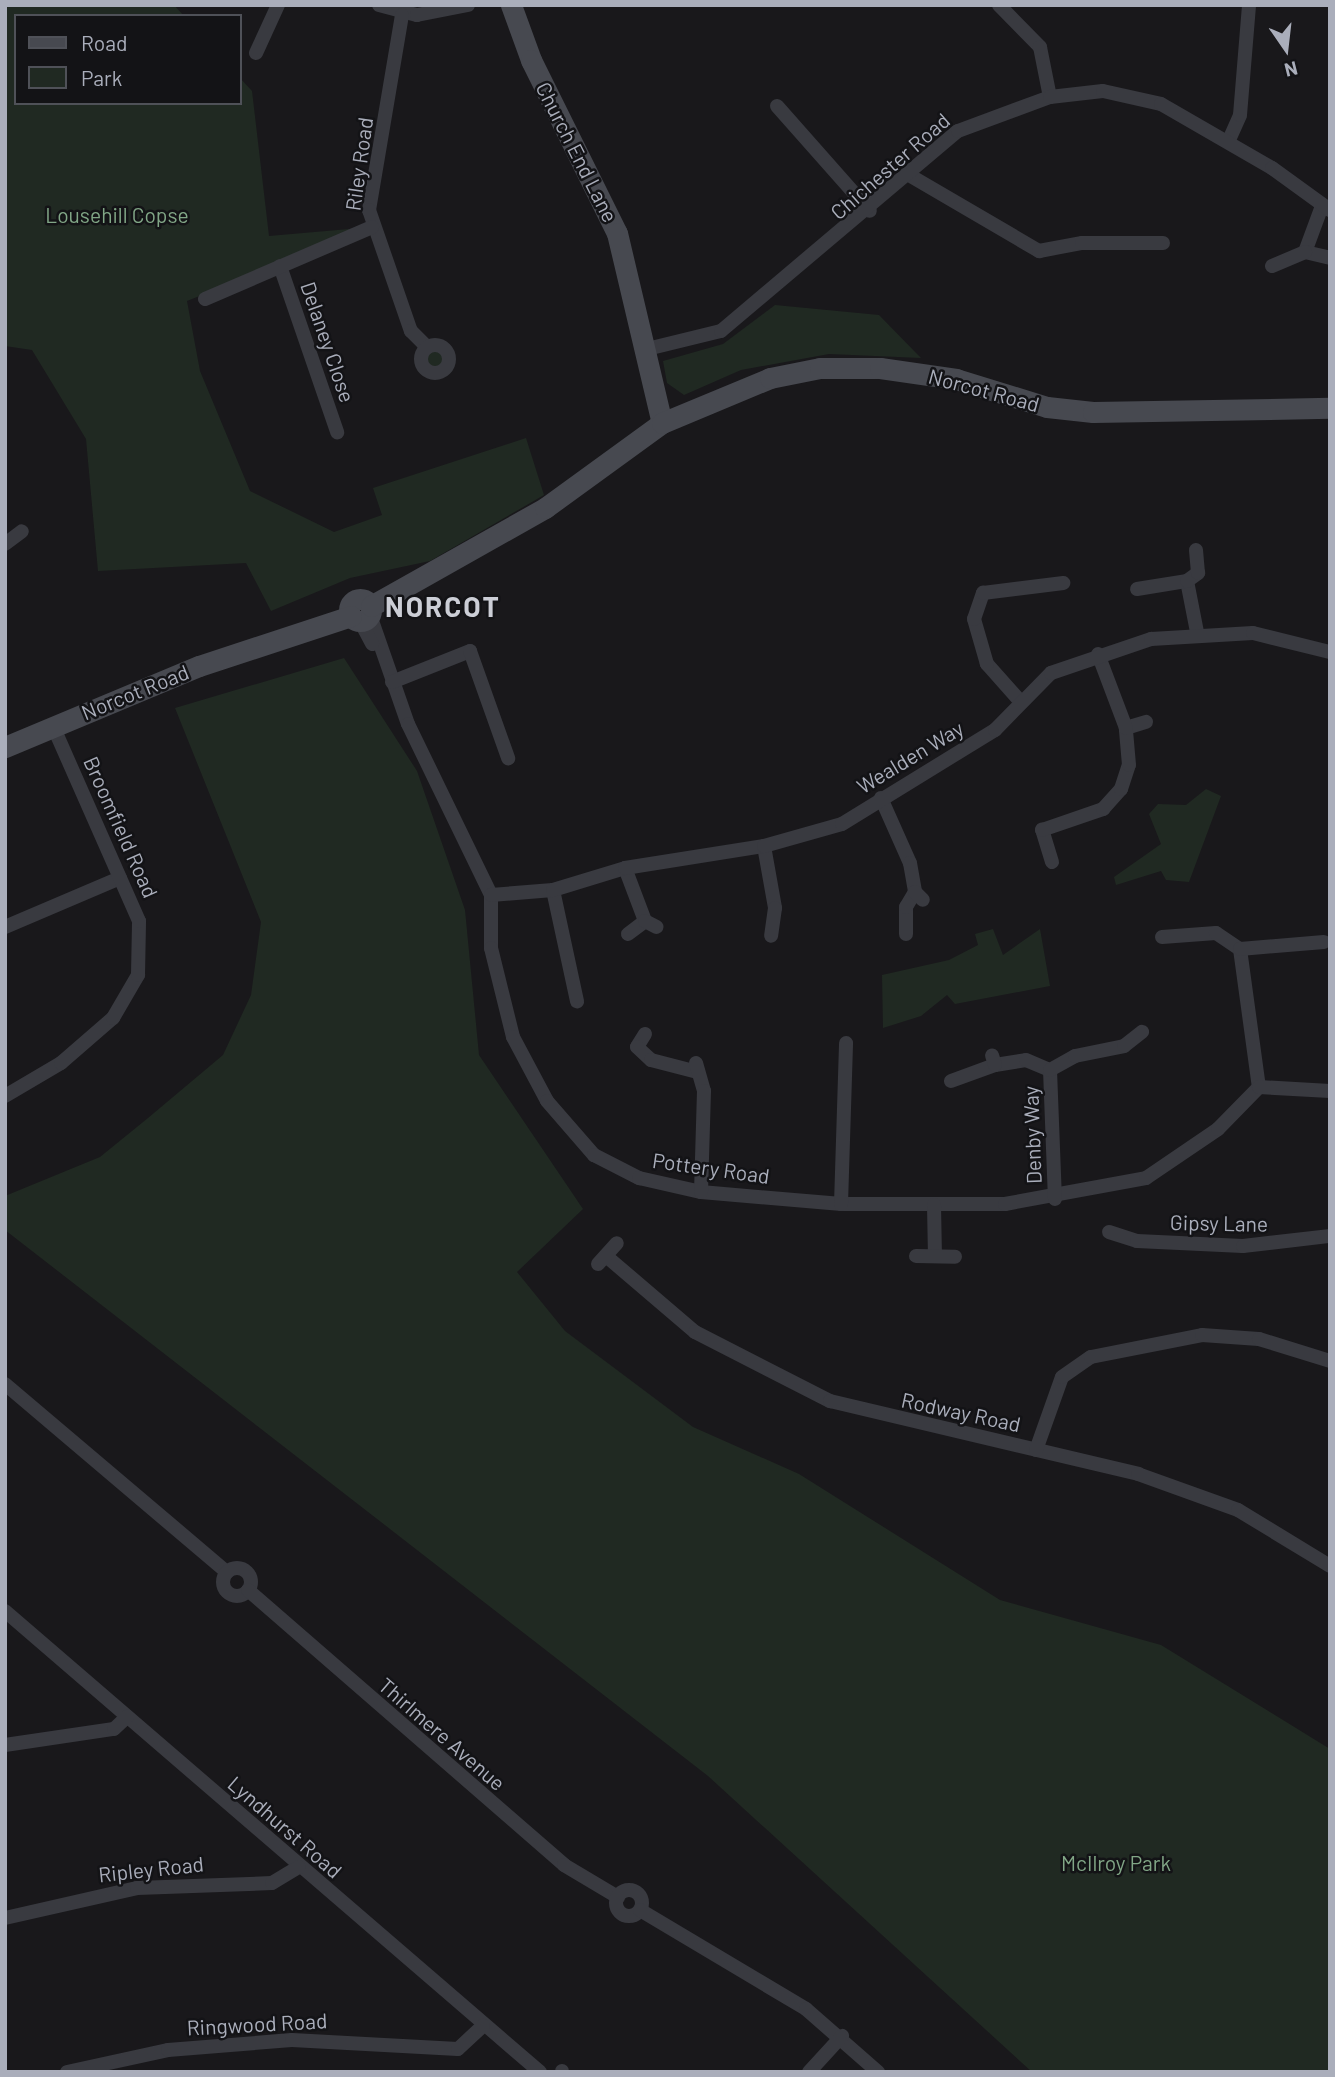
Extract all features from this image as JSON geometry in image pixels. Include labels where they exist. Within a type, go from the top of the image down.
[{"type":"street","points":[[256,53],[278,5]]},
{"type":"street","points":[[379,5],[402,15],[468,5]]},
{"type":"street","name":"Church End Lane","points":[[511,5],[531,60],[617,233],[662,423]]},
{"type":"street","points":[[999,5],[1040,47],[1049,97]]},
{"type":"street","points":[[1228,140],[1240,114],[1249,5]]},
{"type":"street","name":"Riley Road","points":[[402,15],[369,210],[372,228],[411,331],[426,348]]},
{"type":"street","name":"Chichester Road","points":[[643,350],[722,331],[981,118],[1049,97],[1103,92],[1151,101],[1228,140],[1326,208]]},
{"type":"street","points":[[777,106],[870,211]]},
{"type":"street","points":[[909,175],[1039,251],[1055,252],[1082,243],[1163,243]]},
{"type":"street","points":[[1305,252],[1326,208]]},
{"type":"street","name":"Delaney Close","points":[[205,299],[372,228]]},
{"type":"street","points":[[1272,266],[1305,252],[1330,258]]},
{"type":"street","name":"Delaney Close","points":[[280,266],[337,432]]},
{"type":"street","name":"Norcot Road","points":[[5,747],[267,643],[320,631],[404,589],[545,508],[662,423],[770,377],[820,368],[956,379],[1047,407],[1093,412],[1330,408]]},
{"type":"street","points":[[5,544],[22,531]]},
{"type":"street","points":[[1137,589],[1187,581],[1198,573],[1196,550]]},
{"type":"street","points":[[1187,581],[1197,632]]},
{"type":"street","points":[[1020,701],[987,664],[974,619],[979,586],[1063,583]]},
{"type":"street","name":"Pottery Road","points":[[361,610],[491,895],[497,989],[547,1101],[594,1155],[639,1178],[701,1192],[841,1204],[934,1205],[1055,1199],[1146,1178],[1218,1129],[1259,1087]]},
{"type":"street","name":"Wealden Way","points":[[491,895],[553,890],[625,868],[764,846],[842,824],[995,730],[1020,701],[1051,673],[1098,654],[1197,632],[1253,633],[1330,652]]},
{"type":"street","points":[[389,675],[470,651],[508,758]]},
{"type":"street","points":[[1052,862],[1042,830],[1103,809],[1121,789],[1129,765],[1126,728],[1098,654]]},
{"type":"street","points":[[1126,728],[1146,722]]},
{"type":"street","name":"Broomfield Road","points":[[5,1096],[61,1063],[113,1018],[138,975],[139,921],[53,726]]},
{"type":"street","points":[[881,798],[910,863],[919,896],[906,907],[906,934]]},
{"type":"street","points":[[764,846],[775,908],[771,936]]},
{"type":"street","points":[[625,868],[651,924],[628,934]]},
{"type":"street","points":[[5,927],[121,878]]},
{"type":"street","points":[[553,890],[579,990]]},
{"type":"street","points":[[1162,937],[1187,927],[1216,933],[1240,949],[1324,942]]},
{"type":"street","points":[[1240,949],[1259,1087],[1330,1091]]},
{"type":"street","name":"Denby Way","points":[[1050,1070],[1075,1056],[1124,1046],[1142,1032]]},
{"type":"street","points":[[645,1034],[637,1047],[651,1060],[696,1068],[704,1091],[701,1192]]},
{"type":"street","points":[[841,1204],[846,1043]]},
{"type":"street","name":"Denby Way","points":[[951,1081],[993,1060],[1026,1060],[1050,1070]]},
{"type":"street","name":"Denby Way","points":[[1050,1070],[1055,1199]]},
{"type":"street","points":[[934,1205],[935,1256]]},
{"type":"street","name":"Gipsy Lane","points":[[1109,1232],[1137,1241],[1243,1247],[1330,1236]]},
{"type":"street","name":"Rodway Road","points":[[617,1243],[602,1260],[695,1332],[754,1367],[830,1401],[907,1423],[1138,1474],[1238,1510],[1330,1566]]},
{"type":"street","points":[[916,1256],[955,1257]]},
{"type":"street","points":[[1036,1450],[1062,1377],[1090,1357],[1202,1335],[1259,1339],[1330,1361]]},
{"type":"street","name":"Thirlmere Avenue","points":[[5,1384],[227,1572],[246,1571],[248,1590],[564,1865],[618,1897],[624,1915],[640,1910],[842,2036],[878,2072]]},
{"type":"street","name":"Thirlmere Avenue","points":[[227,1572],[228,1592],[248,1590]]},
{"type":"street","name":"Lyndhurst Road","points":[[5,1611],[540,2072]]},
{"type":"street","points":[[5,1745],[114,1729],[127,1717]]},
{"type":"street","name":"Ripley Road","points":[[5,1918],[137,1888],[272,1883],[299,1867]]},
{"type":"street","name":"Ringwood Road","points":[[67,2072],[168,2050],[292,2040],[458,2049],[483,2025]]},
{"type":"street","points":[[809,2072],[842,2036]]},
{"type":"green space","name":"Lousehill Copse","points":[[5,5],[174,5],[182,14],[14,14],[14,105],[242,105],[242,80],[252,91],[269,236],[372,227],[187,301],[200,371],[250,491],[334,532],[382,515],[373,488],[526,438],[544,495],[430,561],[350,578],[271,611],[246,563],[98,571],[86,439],[32,350],[5,346]]},
{"type":"green space","points":[[775,305],[879,315],[921,358],[829,354],[741,370],[684,395],[667,383],[663,361],[723,344]]},
{"type":"green space","points":[[435,346],[445,350],[449,360],[445,370],[435,374],[425,370],[421,360],[425,350]]},
{"type":"green space","name":"McIlroy Park","points":[[344,658],[417,771],[465,910],[479,1055],[583,1209],[517,1272],[565,1331],[693,1427],[799,1474],[1000,1600],[1161,1645],[1330,1749],[1330,2072],[1032,2072],[708,1776],[5,1230],[5,1196],[100,1157],[148,1118],[223,1055],[251,995],[261,922],[175,708]]},
{"type":"green space","points":[[1206,789],[1221,796],[1189,882],[1166,880],[1161,871],[1116,885],[1114,877],[1161,844],[1149,814],[1158,804],[1186,805]]},
{"type":"green space","points":[[993,929],[1003,955],[1040,929],[1050,986],[955,1004],[947,995],[921,1016],[883,1028],[882,975],[949,960],[978,945],[975,934]]},
{"type":"district","name":"NORCOT","points":[[443,606]]}]
